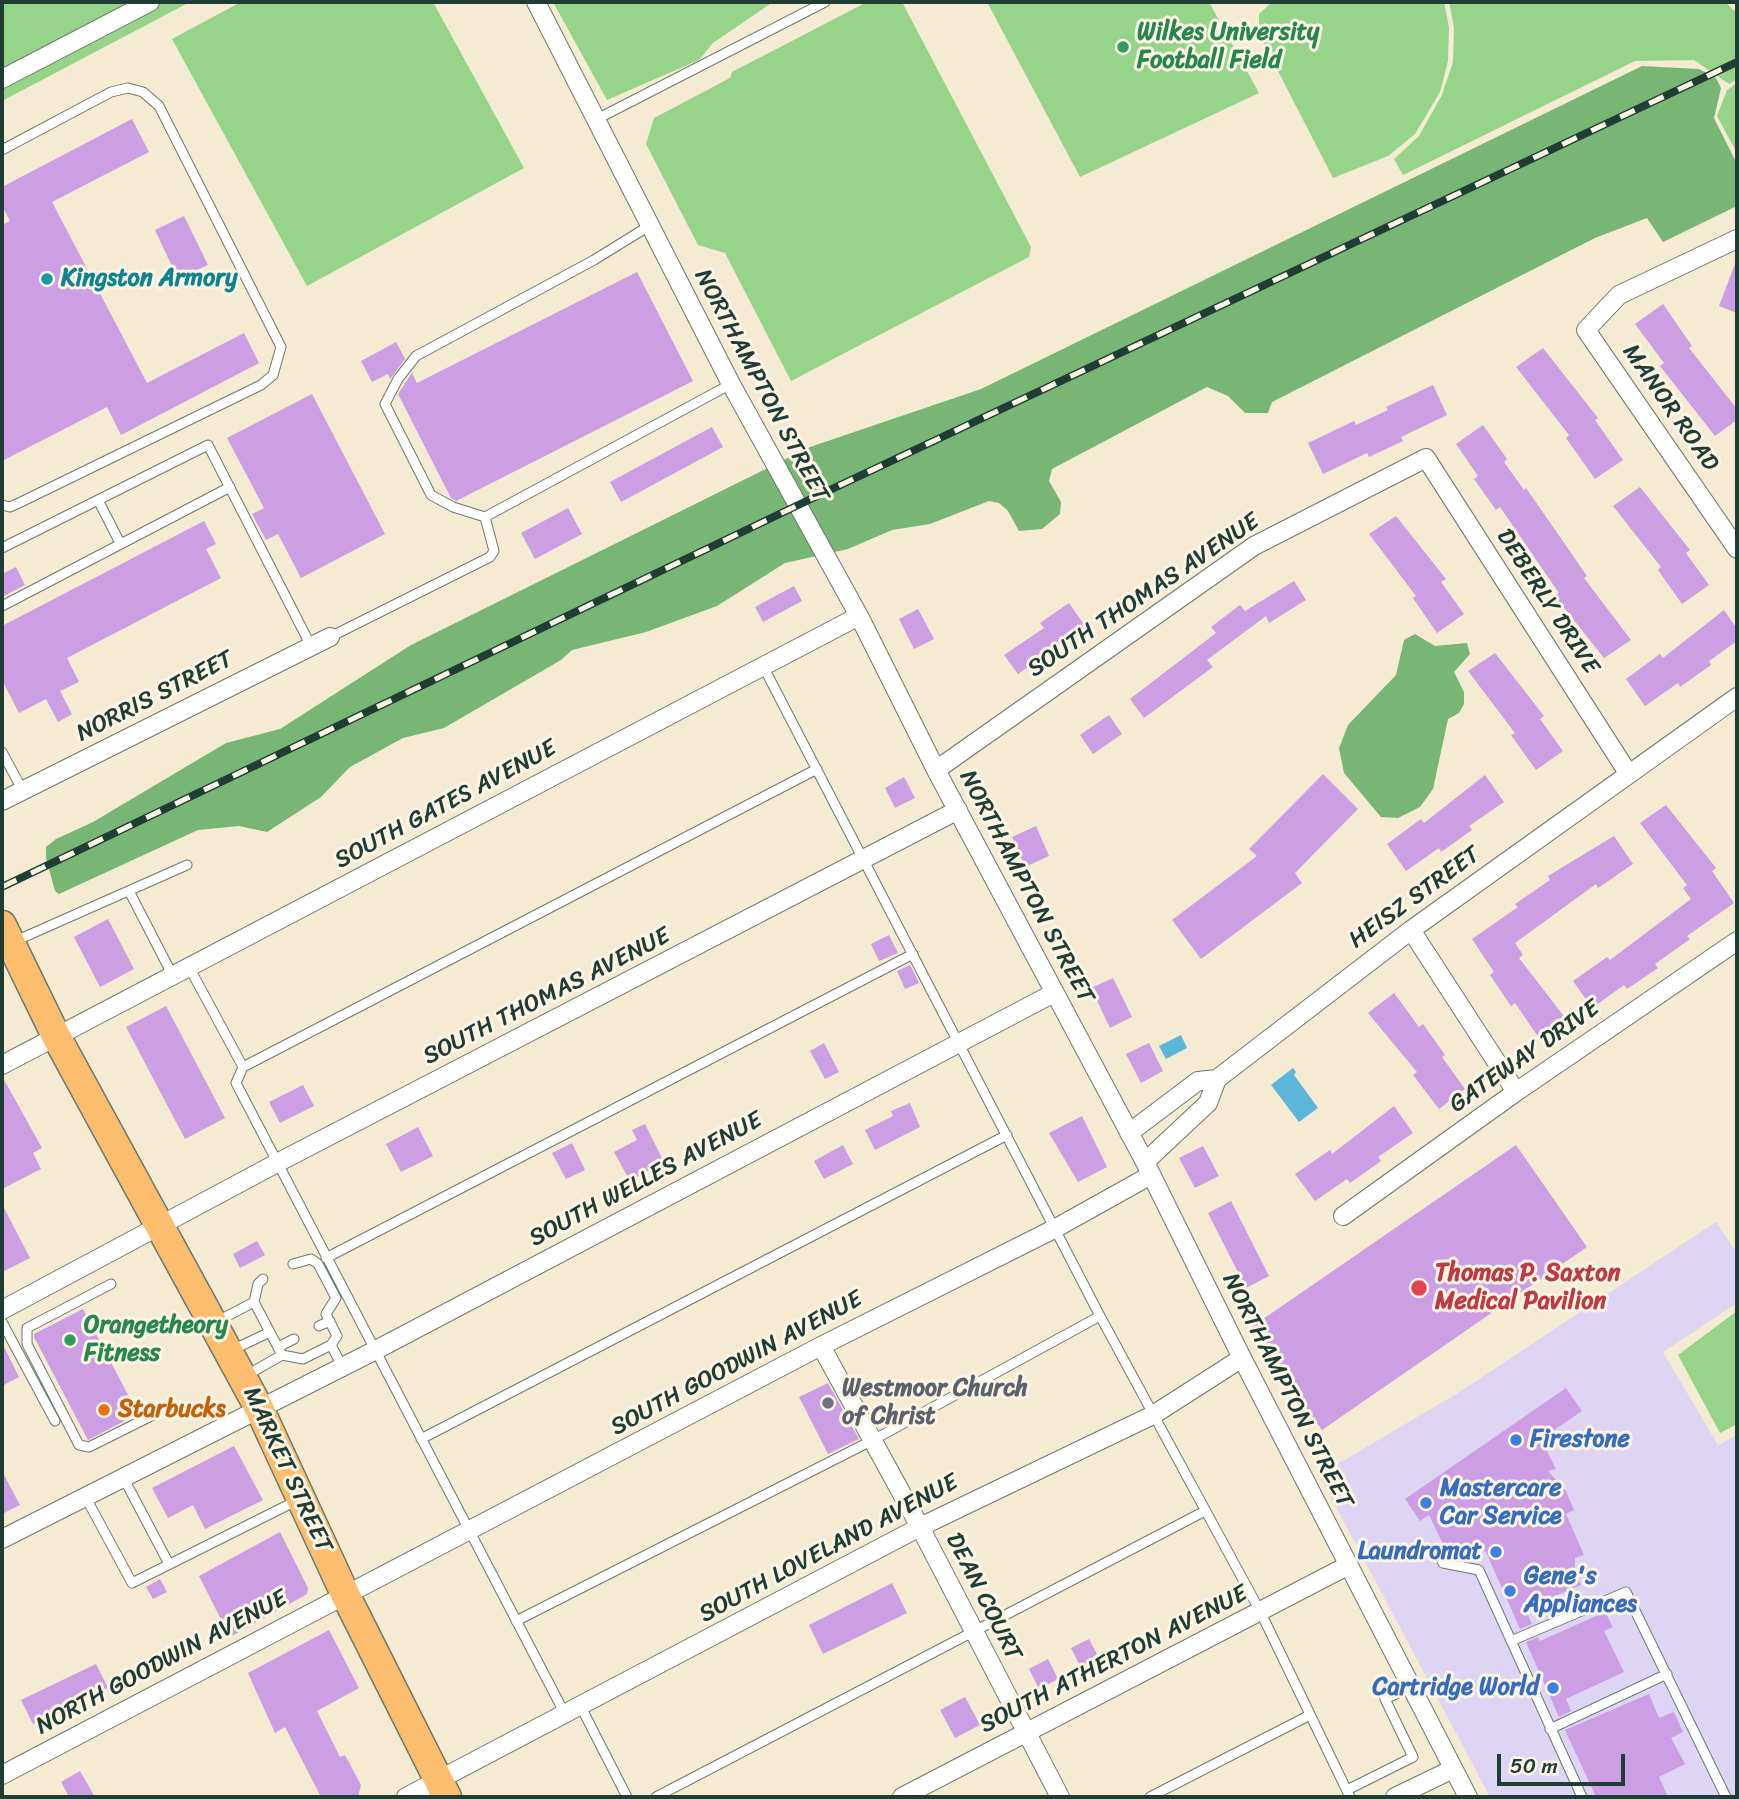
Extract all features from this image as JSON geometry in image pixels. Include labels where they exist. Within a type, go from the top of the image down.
[{"type":"main road","name":"MARKET STREET","points":[[6,934],[56,1036],[259,1408],[345,1594],[443,1789]]},
{"type":"street","points":[[2,79],[150,2]]},
{"type":"street","name":"NORTHAMPTON STREET","points":[[536,2],[731,384],[859,616],[936,770],[1148,1168],[1242,1358],[1468,1797]]},
{"type":"street","name":"MANOR ROAD","points":[[1737,239],[1619,295],[1586,330],[1737,549]]},
{"type":"street","name":"SOUTH THOMAS AVENUE","points":[[936,770],[1254,546],[1426,458]]},
{"type":"street","name":"DEBERLY DRIVE","points":[[1426,458],[1628,773]]},
{"type":"street","name":"SOUTH GATES AVENUE","points":[[2,1065],[859,616]]},
{"type":"street","name":"NORRIS STREET","points":[[2,801],[330,637]]},
{"type":"street","name":"HEISZ STREET","points":[[1148,1168],[1208,1103],[1217,1079],[1411,930],[1737,697]]},
{"type":"street","name":"SOUTH THOMAS AVENUE","points":[[2,1310],[277,1163],[865,861],[958,810]]},
{"type":"street","points":[[1411,930],[1516,1092]]},
{"type":"street","name":"GATEWAY DRIVE","points":[[1343,1216],[1516,1092],[1737,941]]},
{"type":"street","name":"SOUTH WELLES AVENUE","points":[[2,1539],[374,1351],[1054,993]]},
{"type":"street","points":[[1129,1133],[1198,1081],[1217,1079]]},
{"type":"street","name":"SOUTH GOODWIN AVENUE","points":[[345,1594],[469,1532],[821,1346],[1056,1228],[1148,1168]]},
{"type":"street","name":"DEAN COURT","points":[[821,1346],[920,1527],[1024,1734],[1060,1797]]},
{"type":"street","name":"SOUTH LOVELAND AVENUE","points":[[405,1797],[443,1789],[573,1711],[920,1527],[1153,1415],[1242,1358]]},
{"type":"street","name":"SOUTH ATHERTON AVENUE","points":[[902,1797],[1349,1565]]},
{"type":"street","name":"NORTH GOODWIN AVENUE","points":[[2,1775],[345,1594]]},
{"type":"street","points":[[1395,1797],[1453,1769]]},
{"type":"lane","points":[[597,120],[822,2]]},
{"type":"lane","points":[[2,149],[111,92],[128,88],[143,92],[159,106],[281,347],[273,375],[261,385],[21,502],[10,507],[2,505]]},
{"type":"lane","points":[[649,226],[594,260],[416,356],[385,404],[431,495],[453,507],[485,517],[731,384]]},
{"type":"lane","points":[[2,548],[208,445],[311,646]]},
{"type":"lane","points":[[2,606],[230,487]]},
{"type":"lane","points":[[98,500],[120,543]]},
{"type":"lane","points":[[330,637],[489,557],[494,551],[485,517]]},
{"type":"lane","points":[[763,666],[1100,1316],[1260,1611],[1349,1794],[1413,1757],[1385,1699],[1411,1687]]},
{"type":"lane","points":[[2,751],[23,791]]},
{"type":"lane","points":[[627,1797],[516,1620],[236,1083],[243,1067],[817,769]]},
{"type":"lane","points":[[6,934],[129,891],[187,865]]},
{"type":"lane","points":[[129,891],[173,976]]},
{"type":"lane","points":[[326,1258],[913,954]]},
{"type":"lane","points":[[189,967],[243,1067]]},
{"type":"lane","points":[[421,1439],[1007,1135]]},
{"type":"lane","points":[[263,1279],[258,1284],[254,1302],[280,1351],[303,1359],[331,1345],[337,1336],[326,1314],[336,1298],[318,1264],[311,1259],[293,1264]]},
{"type":"lane","points":[[111,1284],[27,1328],[27,1344],[79,1445],[89,1447],[157,1413]]},
{"type":"lane","points":[[213,1323],[254,1302]]},
{"type":"lane","points":[[516,1620],[873,1440],[1100,1316]]},
{"type":"lane","points":[[319,1326],[330,1321]]},
{"type":"lane","points":[[2,1322],[55,1422]]},
{"type":"lane","points":[[229,1352],[270,1332]]},
{"type":"lane","points":[[243,1377],[294,1339]]},
{"type":"lane","points":[[331,1345],[342,1366]]},
{"type":"lane","points":[[123,1477],[169,1564]]},
{"type":"lane","points":[[85,1496],[132,1583],[301,1499]]},
{"type":"lane","points":[[656,1797],[1205,1511]]},
{"type":"lane","points":[[1437,1550],[1443,1563],[1479,1570],[1582,1797]]},
{"type":"lane","points":[[1511,1641],[1626,1592],[1726,1797]]},
{"type":"lane","points":[[1550,1729],[1667,1674]]},
{"type":"lane","points":[[1150,1797],[1311,1715]]},
{"type":"shaded area","points":[[1716,1222],[1737,1253],[1737,1303],[1663,1352],[1718,1445],[1737,1435],[1737,1797],[1490,1797],[1319,1475],[1458,1393]]},
{"type":"green space","points":[[2,2],[190,2],[2,101]]},
{"type":"green space","points":[[241,2],[433,2],[524,168],[307,286],[172,39]]},
{"type":"green space","points":[[553,2],[773,2],[713,43],[699,60],[607,100]]},
{"type":"green space","points":[[867,2],[902,2],[1031,247],[1029,257],[791,381],[725,253],[698,245],[646,144],[654,118],[730,78],[732,72]]},
{"type":"green space","name":"Wilkes University Football Field","points":[[987,2],[1209,2],[1259,93],[1080,177]]},
{"type":"green space","points":[[1272,2],[1444,2],[1449,27],[1448,61],[1440,92],[1415,134],[1388,156],[1333,178],[1259,34],[1259,14]]},
{"type":"green space","points":[[1449,2],[1725,2],[1737,13],[1737,79],[1729,84],[1694,60],[1635,61],[1403,175],[1394,159],[1419,136],[1442,95],[1453,62],[1454,28]]},
{"type":"green space","points":[[1642,66],[1699,69],[1716,78],[1721,88],[1714,118],[1737,164],[1737,206],[1663,242],[1647,218],[1595,238],[1272,402],[1268,413],[1245,413],[1228,396],[1207,387],[1052,469],[1049,481],[1061,502],[1060,514],[1042,529],[1019,531],[1008,511],[999,503],[989,501],[930,524],[892,530],[848,549],[785,563],[717,606],[646,632],[572,650],[561,660],[444,728],[403,738],[350,767],[321,797],[267,832],[239,826],[198,830],[59,894],[55,891],[46,858],[46,847],[56,839],[93,822],[226,743],[280,729],[411,645],[810,447],[981,389]]},
{"type":"green space","points":[[1737,83],[1737,153],[1717,116],[1727,90]]},
{"type":"green space","points":[[1415,634],[1435,646],[1467,643],[1470,654],[1454,672],[1464,692],[1464,704],[1459,713],[1448,719],[1433,789],[1420,807],[1398,818],[1381,817],[1344,773],[1339,748],[1348,725],[1396,675],[1404,640]]},
{"type":"green space","points":[[1737,1311],[1737,1424],[1720,1433],[1678,1355]]},
{"type":"water","points":[[1181,1035],[1187,1048],[1166,1059],[1159,1046]]},
{"type":"water","points":[[1293,1068],[1296,1072],[1294,1075],[1318,1108],[1299,1122],[1271,1085]]},
{"type":"building","name":"Kingston Armory","points":[[132,119],[149,152],[52,202],[147,383],[244,333],[259,363],[121,435],[107,407],[2,461],[2,225],[10,221],[2,206],[2,187]]},
{"type":"building","points":[[184,216],[208,265],[178,279],[155,230]]},
{"type":"building","points":[[1737,261],[1737,313],[1719,306]]},
{"type":"building","points":[[637,272],[693,381],[456,501],[451,498],[398,394],[412,373],[417,383]]},
{"type":"building","points":[[1663,304],[1692,346],[1689,348],[1737,409],[1737,420],[1715,436],[1660,366],[1664,363],[1635,324]]},
{"type":"building","points":[[396,342],[405,359],[390,379],[388,374],[372,382],[361,361]]},
{"type":"building","points":[[1543,348],[1598,418],[1595,420],[1623,460],[1595,479],[1566,438],[1569,435],[1516,367]]},
{"type":"building","points":[[1433,385],[1447,415],[1401,437],[1403,441],[1369,457],[1367,453],[1323,474],[1308,443],[1354,421],[1356,425],[1388,410],[1386,407]]},
{"type":"building","points":[[312,394],[385,534],[301,578],[278,534],[266,540],[252,514],[264,508],[227,438]]},
{"type":"building","points":[[1483,425],[1507,459],[1504,462],[1524,490],[1526,488],[1587,576],[1584,578],[1631,640],[1604,658],[1554,595],[1559,593],[1500,507],[1496,510],[1474,479],[1478,476],[1456,444]]},
{"type":"building","points":[[712,427],[723,447],[621,502],[610,482]]},
{"type":"building","points":[[1640,487],[1690,550],[1686,553],[1709,585],[1682,604],[1658,570],[1661,567],[1613,506]]},
{"type":"building","points":[[568,508],[582,534],[535,559],[521,533]]},
{"type":"building","points":[[1396,516],[1446,579],[1441,582],[1464,614],[1437,633],[1413,598],[1416,596],[1369,534]]},
{"type":"building","points":[[204,521],[216,544],[206,549],[221,578],[67,658],[79,682],[60,691],[72,714],[58,722],[46,699],[19,713],[2,680],[2,626]]},
{"type":"building","points":[[16,567],[25,585],[2,597],[2,574]]},
{"type":"building","points":[[1294,581],[1306,600],[1269,623],[1266,616],[1207,660],[1213,667],[1144,718],[1130,699],[1216,633],[1211,627],[1240,605],[1245,611]]},
{"type":"building","points":[[794,586],[802,601],[763,622],[755,607]]},
{"type":"building","points":[[1069,603],[1085,626],[1018,674],[1004,655],[1044,628],[1040,623]]},
{"type":"building","points":[[918,609],[934,639],[914,649],[899,619]]},
{"type":"building","points":[[1724,610],[1737,629],[1737,641],[1709,661],[1711,665],[1680,687],[1678,683],[1645,706],[1626,679],[1660,654],[1663,658]]},
{"type":"building","points":[[1495,653],[1544,716],[1540,719],[1563,751],[1536,770],[1511,735],[1515,733],[1468,671]]},
{"type":"building","points":[[1109,715],[1122,734],[1093,754],[1080,735]]},
{"type":"building","points":[[1323,774],[1358,809],[1295,873],[1302,883],[1201,959],[1172,920],[1257,856],[1249,849]]},
{"type":"building","points":[[1485,775],[1504,802],[1469,826],[1472,830],[1441,852],[1439,848],[1406,871],[1387,844],[1421,819],[1424,823]]},
{"type":"building","points":[[904,777],[915,798],[895,808],[885,788]]},
{"type":"building","points":[[1666,805],[1716,868],[1712,871],[1734,903],[1687,936],[1690,939],[1655,964],[1658,968],[1627,989],[1624,985],[1592,1008],[1573,981],[1607,957],[1610,960],[1691,899],[1683,888],[1687,885],[1640,823]]},
{"type":"building","points":[[1036,826],[1049,856],[1025,867],[1012,837]]},
{"type":"building","points":[[1614,836],[1633,864],[1598,888],[1596,884],[1515,943],[1523,955],[1519,958],[1566,1019],[1539,1038],[1515,1003],[1511,1006],[1490,975],[1494,972],[1472,939],[1518,907],[1515,904],[1550,880],[1548,876]]},
{"type":"building","points":[[108,919],[134,969],[100,987],[74,937]]},
{"type":"building","points":[[889,935],[898,953],[879,961],[871,944]]},
{"type":"building","points":[[910,965],[919,983],[905,989],[897,971]]},
{"type":"building","points":[[1113,978],[1132,1017],[1110,1028],[1091,988]]},
{"type":"building","points":[[1394,993],[1419,1027],[1423,1024],[1465,1089],[1439,1109],[1413,1075],[1417,1072],[1368,1013]]},
{"type":"building","points":[[166,1006],[225,1118],[185,1139],[126,1027]]},
{"type":"building","points":[[824,1043],[839,1072],[825,1079],[810,1051]]},
{"type":"building","points":[[1149,1043],[1163,1071],[1141,1083],[1126,1054]]},
{"type":"building","points":[[2,1076],[42,1148],[33,1153],[41,1169],[2,1189]]},
{"type":"building","points":[[303,1085],[314,1106],[280,1123],[269,1102]]},
{"type":"building","points":[[910,1103],[920,1127],[875,1150],[865,1130],[893,1116],[891,1111]]},
{"type":"building","points":[[1394,1106],[1413,1133],[1378,1157],[1381,1161],[1350,1183],[1347,1179],[1315,1201],[1295,1174],[1330,1150],[1332,1154]]},
{"type":"building","points":[[1082,1116],[1107,1167],[1078,1182],[1049,1133]]},
{"type":"building","points":[[645,1124],[664,1162],[630,1181],[614,1152],[637,1140],[632,1130]]},
{"type":"building","points":[[418,1127],[433,1156],[401,1172],[386,1144]]},
{"type":"building","points":[[572,1143],[585,1170],[566,1179],[552,1153]]},
{"type":"building","points":[[843,1145],[853,1164],[824,1179],[814,1161]]},
{"type":"building","name":"Thomas P. Saxton Medical Pavilion","points":[[1516,1145],[1587,1247],[1322,1430],[1250,1328]]},
{"type":"building","points":[[1203,1146],[1219,1176],[1195,1188],[1179,1158]]},
{"type":"building","points":[[1231,1201],[1269,1276],[1246,1288],[1208,1213]]},
{"type":"building","points":[[2,1204],[30,1258],[2,1272]]},
{"type":"building","points":[[257,1241],[265,1255],[240,1268],[233,1254]]},
{"type":"building","points":[[83,1309],[138,1414],[88,1440],[34,1337],[34,1334]]},
{"type":"building","points":[[2,1343],[19,1377],[2,1386]]},
{"type":"building","points":[[828,1383],[859,1439],[828,1454],[799,1397]]},
{"type":"building","points":[[1566,1388],[1582,1411],[1541,1439],[1556,1469],[1548,1471],[1566,1491],[1574,1510],[1566,1514],[1584,1555],[1575,1558],[1575,1573],[1581,1585],[1525,1609],[1532,1624],[1520,1629],[1486,1552],[1472,1544],[1444,1546],[1429,1515],[1420,1521],[1405,1499]]},
{"type":"building","points":[[234,1446],[263,1500],[205,1529],[193,1505],[168,1518],[152,1488]]},
{"type":"building","points":[[2,1471],[20,1505],[2,1514]]},
{"type":"building","points":[[280,1532],[308,1588],[307,1594],[230,1637],[199,1576]]},
{"type":"building","points":[[160,1579],[167,1592],[153,1599],[146,1587]]},
{"type":"building","points":[[892,1583],[907,1613],[823,1654],[809,1625]]},
{"type":"building","points":[[1605,1612],[1613,1627],[1604,1631],[1624,1672],[1566,1699],[1571,1711],[1559,1717],[1526,1642],[1538,1637],[1540,1641]]},
{"type":"building","points":[[329,1630],[359,1688],[317,1711],[340,1757],[345,1755],[361,1785],[358,1797],[321,1797],[285,1727],[275,1733],[248,1673]]},
{"type":"building","points":[[1089,1639],[1099,1658],[1081,1668],[1071,1648]]},
{"type":"building","points":[[1048,1659],[1058,1679],[1039,1689],[1029,1669]]},
{"type":"building","points":[[96,1664],[108,1688],[33,1724],[21,1700]]},
{"type":"building","points":[[1649,1694],[1659,1718],[1674,1712],[1683,1732],[1671,1738],[1685,1764],[1659,1777],[1668,1797],[1596,1797],[1565,1730]]},
{"type":"building","points":[[965,1697],[980,1725],[955,1738],[940,1710]]},
{"type":"building","points":[[80,1771],[95,1797],[69,1797],[61,1782]]},
{"type":"railway","points":[[2,887],[815,497],[1737,62]]},
{"type":"place","name":"Wilkes University Football Field","points":[[1123,47]]},
{"type":"place","name":"Kingston Armory","points":[[47,279]]},
{"type":"place","name":"Thomas P. Saxton Medical Pavilion","points":[[1419,1288]]},
{"type":"place","name":"Orangetheory Fitness","points":[[70,1340]]},
{"type":"place","name":"Westmoor Church of Christ","points":[[828,1403]]},
{"type":"place","name":"Starbucks","points":[[104,1410]]},
{"type":"place","name":"Firestone","points":[[1516,1440]]},
{"type":"place","name":"Mastercare Car Service","points":[[1426,1503]]},
{"type":"place","name":"Laundromat","points":[[1496,1552]]},
{"type":"place","name":"Gene's Appliances","points":[[1510,1591]]},
{"type":"place","name":"Cartridge World","points":[[1553,1688]]}]
